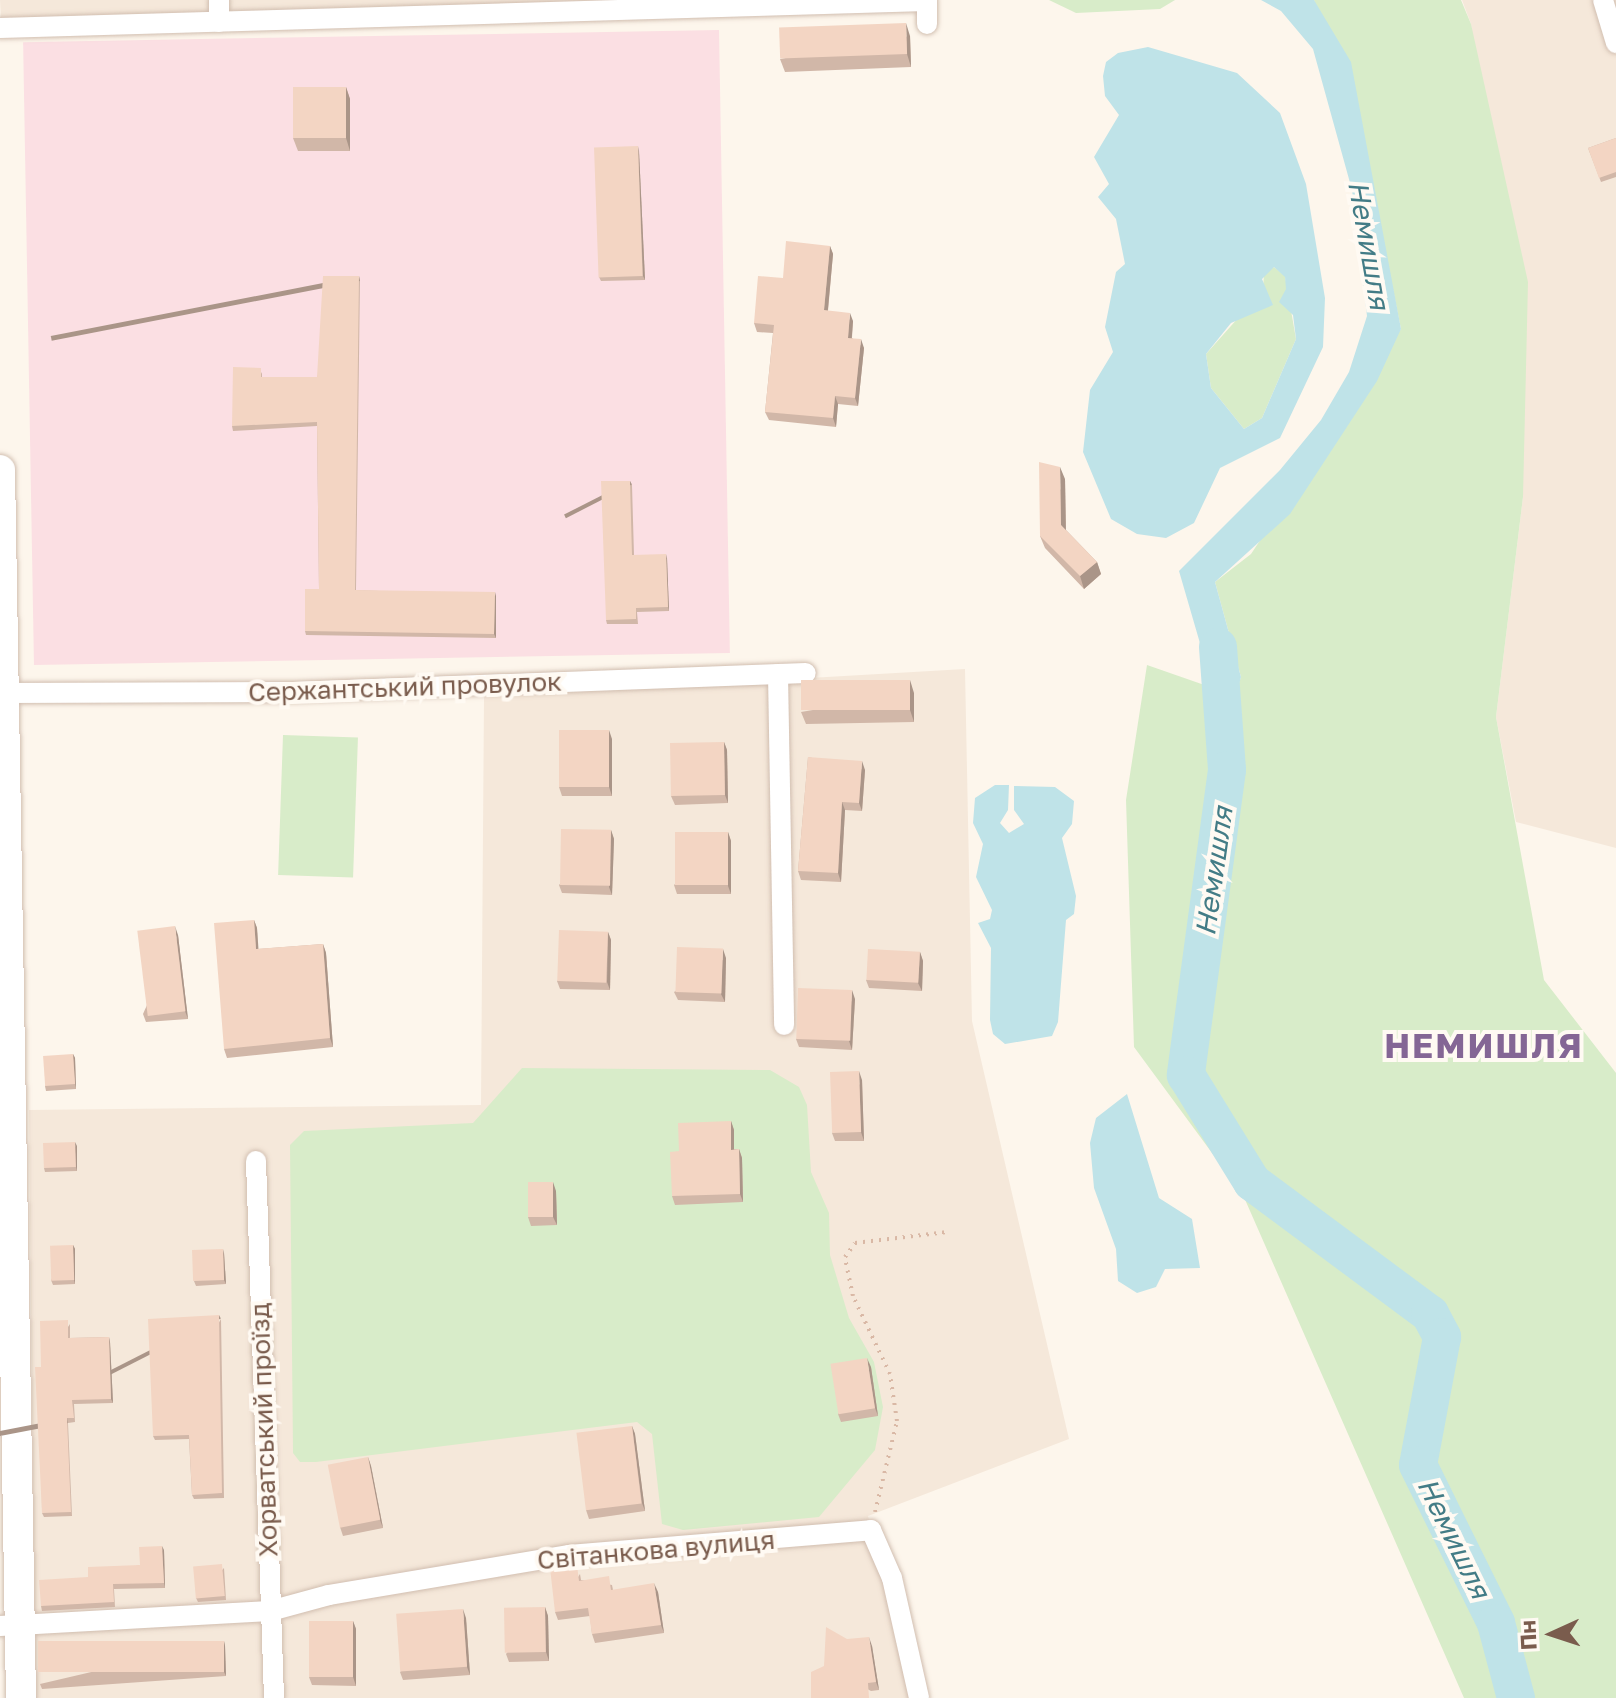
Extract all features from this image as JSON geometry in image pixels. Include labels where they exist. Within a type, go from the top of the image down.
[{"type":"main road","points":[[0,470],[5,693],[3,838],[10,1625],[21,1698]]},
{"type":"street","points":[[219,0],[219,22]]},
{"type":"street","points":[[0,28],[927,0],[927,24]]},
{"type":"street","points":[[1603,0],[1616,43]]},
{"type":"street","name":"Сержантський провулок","points":[[5,693],[294,692],[806,673]]},
{"type":"street","points":[[778,674],[784,1025]]},
{"type":"street","name":"Хорватський проїзд","points":[[256,1161],[274,1698]]},
{"type":"street","points":[[871,1530],[892,1578],[919,1698]]},
{"type":"street","name":"Світанкова вулиця","points":[[10,1625],[270,1611],[329,1595],[569,1555],[871,1530]]},
{"type":"path","points":[[871,1530],[897,1421],[890,1374],[853,1296],[845,1257],[855,1243],[947,1232]]},
{"type":"shaded area","points":[[0,0],[634,0],[1,19]]},
{"type":"shaded area","points":[[1462,0],[1616,0],[1616,848],[1516,822],[1496,717],[1523,497],[1471,24]]},
{"type":"shaded area","points":[[719,30],[730,653],[34,665],[23,42]]},
{"type":"shaded area","points":[[965,669],[972,1021],[1069,1439],[868,1516],[913,1698],[35,1698],[29,1110],[481,1105],[484,697]]},
{"type":"green space","points":[[1049,0],[1175,0],[1160,9],[1076,13]]},
{"type":"green space","points":[[1314,0],[1461,0],[1471,24],[1528,282],[1523,497],[1496,717],[1544,980],[1616,1073],[1616,1698],[1464,1698],[1243,1195],[1134,1047],[1126,800],[1147,665],[1213,688],[1232,705],[1241,677],[1215,582],[1251,554],[1401,329],[1384,245]]},
{"type":"green space","points":[[1274,267],[1285,276],[1296,339],[1262,418],[1244,429],[1211,388],[1206,354],[1263,290],[1264,273]]},
{"type":"green space","points":[[283,735],[358,738],[353,878],[278,875]]},
{"type":"green space","points":[[522,1068],[770,1070],[799,1087],[807,1105],[811,1172],[829,1213],[830,1255],[849,1318],[874,1362],[883,1407],[875,1450],[819,1517],[683,1530],[662,1524],[652,1434],[637,1422],[316,1462],[300,1462],[293,1453],[290,1145],[304,1131],[473,1123]]},
{"type":"water","points":[[1261,0],[1314,0],[1351,62],[1401,329],[1377,381],[1290,514],[1215,582],[1241,677],[1233,706],[1213,688],[1179,571],[1280,470],[1321,420],[1349,372],[1367,316],[1352,190],[1313,49],[1281,11]]},
{"type":"water","points":[[1148,47],[1237,73],[1280,113],[1306,184],[1325,298],[1323,347],[1280,438],[1220,468],[1194,523],[1166,538],[1137,534],[1111,519],[1083,452],[1090,390],[1113,352],[1105,327],[1116,272],[1125,264],[1116,219],[1098,197],[1109,184],[1094,157],[1119,115],[1105,96],[1103,76],[1106,62],[1118,53]],"holes":[[[1274,267],[1285,277],[1286,289],[1279,302],[1293,315],[1296,339],[1262,418],[1244,429],[1211,388],[1206,354],[1231,323],[1273,305],[1262,279]]]},
{"type":"water","points":[[995,785],[1009,785],[1008,810],[1000,823],[1009,833],[1024,824],[1014,810],[1014,786],[1055,787],[1074,801],[1072,824],[1062,838],[1076,896],[1074,914],[1066,920],[1058,1022],[1052,1036],[1005,1044],[993,1034],[990,1020],[991,948],[978,923],[990,919],[992,910],[976,877],[983,844],[973,823],[975,798]]},
{"type":"water","points":[[1127,1094],[1159,1198],[1192,1219],[1200,1268],[1165,1269],[1156,1287],[1137,1293],[1118,1281],[1116,1249],[1094,1188],[1090,1143],[1096,1118]]},
{"type":"building","points":[[906,23],[907,54],[780,58],[779,27]]},
{"type":"building","points":[[293,87],[346,87],[346,138],[293,138]]},
{"type":"building","points":[[1616,138],[1616,172],[1599,178],[1588,148]]},
{"type":"building","points":[[638,146],[643,276],[599,277],[594,148]]},
{"type":"building","points":[[786,241],[830,246],[824,310],[850,313],[848,338],[861,339],[855,398],[835,396],[833,418],[765,412],[774,325],[754,323],[758,276],[783,278]]},
{"type":"building","points":[[323,276],[359,276],[355,590],[495,592],[494,634],[305,631],[305,589],[319,589],[317,422],[232,426],[233,367],[261,368],[261,377],[317,377]]},
{"type":"building","points":[[1039,462],[1060,467],[1061,525],[1097,562],[1080,576],[1040,536]]},
{"type":"building","points":[[601,481],[630,481],[632,555],[666,554],[668,607],[636,608],[636,619],[606,620]]},
{"type":"building","points":[[801,680],[910,680],[910,710],[801,710]]},
{"type":"building","points":[[559,730],[609,730],[609,787],[559,787]]},
{"type":"building","points":[[724,742],[725,795],[671,796],[670,743]]},
{"type":"building","points":[[808,757],[862,761],[859,803],[842,802],[838,873],[798,871]]},
{"type":"building","points":[[561,829],[611,830],[610,886],[560,885]]},
{"type":"building","points":[[675,832],[728,832],[728,885],[675,885]]},
{"type":"building","points":[[254,920],[256,949],[323,944],[330,1038],[224,1049],[214,923]]},
{"type":"building","points":[[175,926],[185,1011],[148,1016],[137,931]]},
{"type":"building","points":[[559,930],[608,932],[606,983],[557,981]]},
{"type":"building","points":[[677,947],[723,949],[721,994],[675,992]]},
{"type":"building","points":[[868,949],[920,952],[918,983],[866,980]]},
{"type":"building","points":[[798,988],[852,990],[850,1041],[796,1039]]},
{"type":"building","points":[[73,1054],[75,1084],[45,1086],[43,1056]]},
{"type":"building","points":[[859,1071],[861,1132],[832,1133],[830,1072]]},
{"type":"building","points":[[731,1121],[731,1150],[739,1149],[740,1194],[672,1196],[670,1152],[679,1151],[678,1123]]},
{"type":"building","points":[[75,1142],[76,1167],[44,1168],[43,1143]]},
{"type":"building","points":[[528,1182],[553,1182],[553,1217],[528,1217]]},
{"type":"building","points":[[73,1245],[74,1280],[51,1281],[50,1246]]},
{"type":"building","points":[[223,1249],[224,1280],[193,1281],[192,1250]]},
{"type":"building","points":[[219,1315],[222,1493],[192,1495],[189,1435],[153,1436],[148,1319]]},
{"type":"building","points":[[68,1320],[68,1338],[109,1337],[111,1399],[72,1400],[74,1418],[67,1418],[71,1512],[42,1513],[35,1367],[41,1367],[40,1321]]},
{"type":"building","points":[[867,1358],[875,1408],[838,1414],[830,1364]]},
{"type":"building","points":[[632,1426],[642,1503],[586,1510],[576,1433]]},
{"type":"building","points":[[368,1457],[380,1520],[340,1528],[328,1465]]},
{"type":"building","points":[[162,1546],[164,1583],[113,1584],[114,1602],[41,1606],[39,1580],[88,1577],[88,1567],[140,1565],[139,1547]]},
{"type":"building","points":[[222,1564],[225,1596],[196,1598],[193,1567]]},
{"type":"building","points":[[577,1565],[579,1581],[609,1576],[611,1590],[654,1583],[661,1625],[592,1634],[588,1608],[555,1612],[550,1568]]},
{"type":"building","points":[[545,1607],[546,1652],[505,1653],[504,1608]]},
{"type":"building","points":[[463,1609],[467,1667],[400,1672],[396,1614]]},
{"type":"building","points":[[309,1621],[353,1621],[353,1677],[309,1677]]},
{"type":"building","points":[[826,1627],[847,1639],[869,1637],[876,1682],[868,1683],[869,1698],[811,1698],[811,1672],[824,1666]]},
{"type":"building","points":[[38,1641],[224,1641],[224,1672],[38,1672]]},
{"type":"waterway","name":"Немишля","points":[[1218,647],[1227,770],[1186,1075],[1252,1182],[1430,1314],[1442,1337],[1418,1465],[1496,1623],[1516,1698]]},
{"type":"district","name":"НЕМИШЛЯ","points":[[1484,1046]]}]
